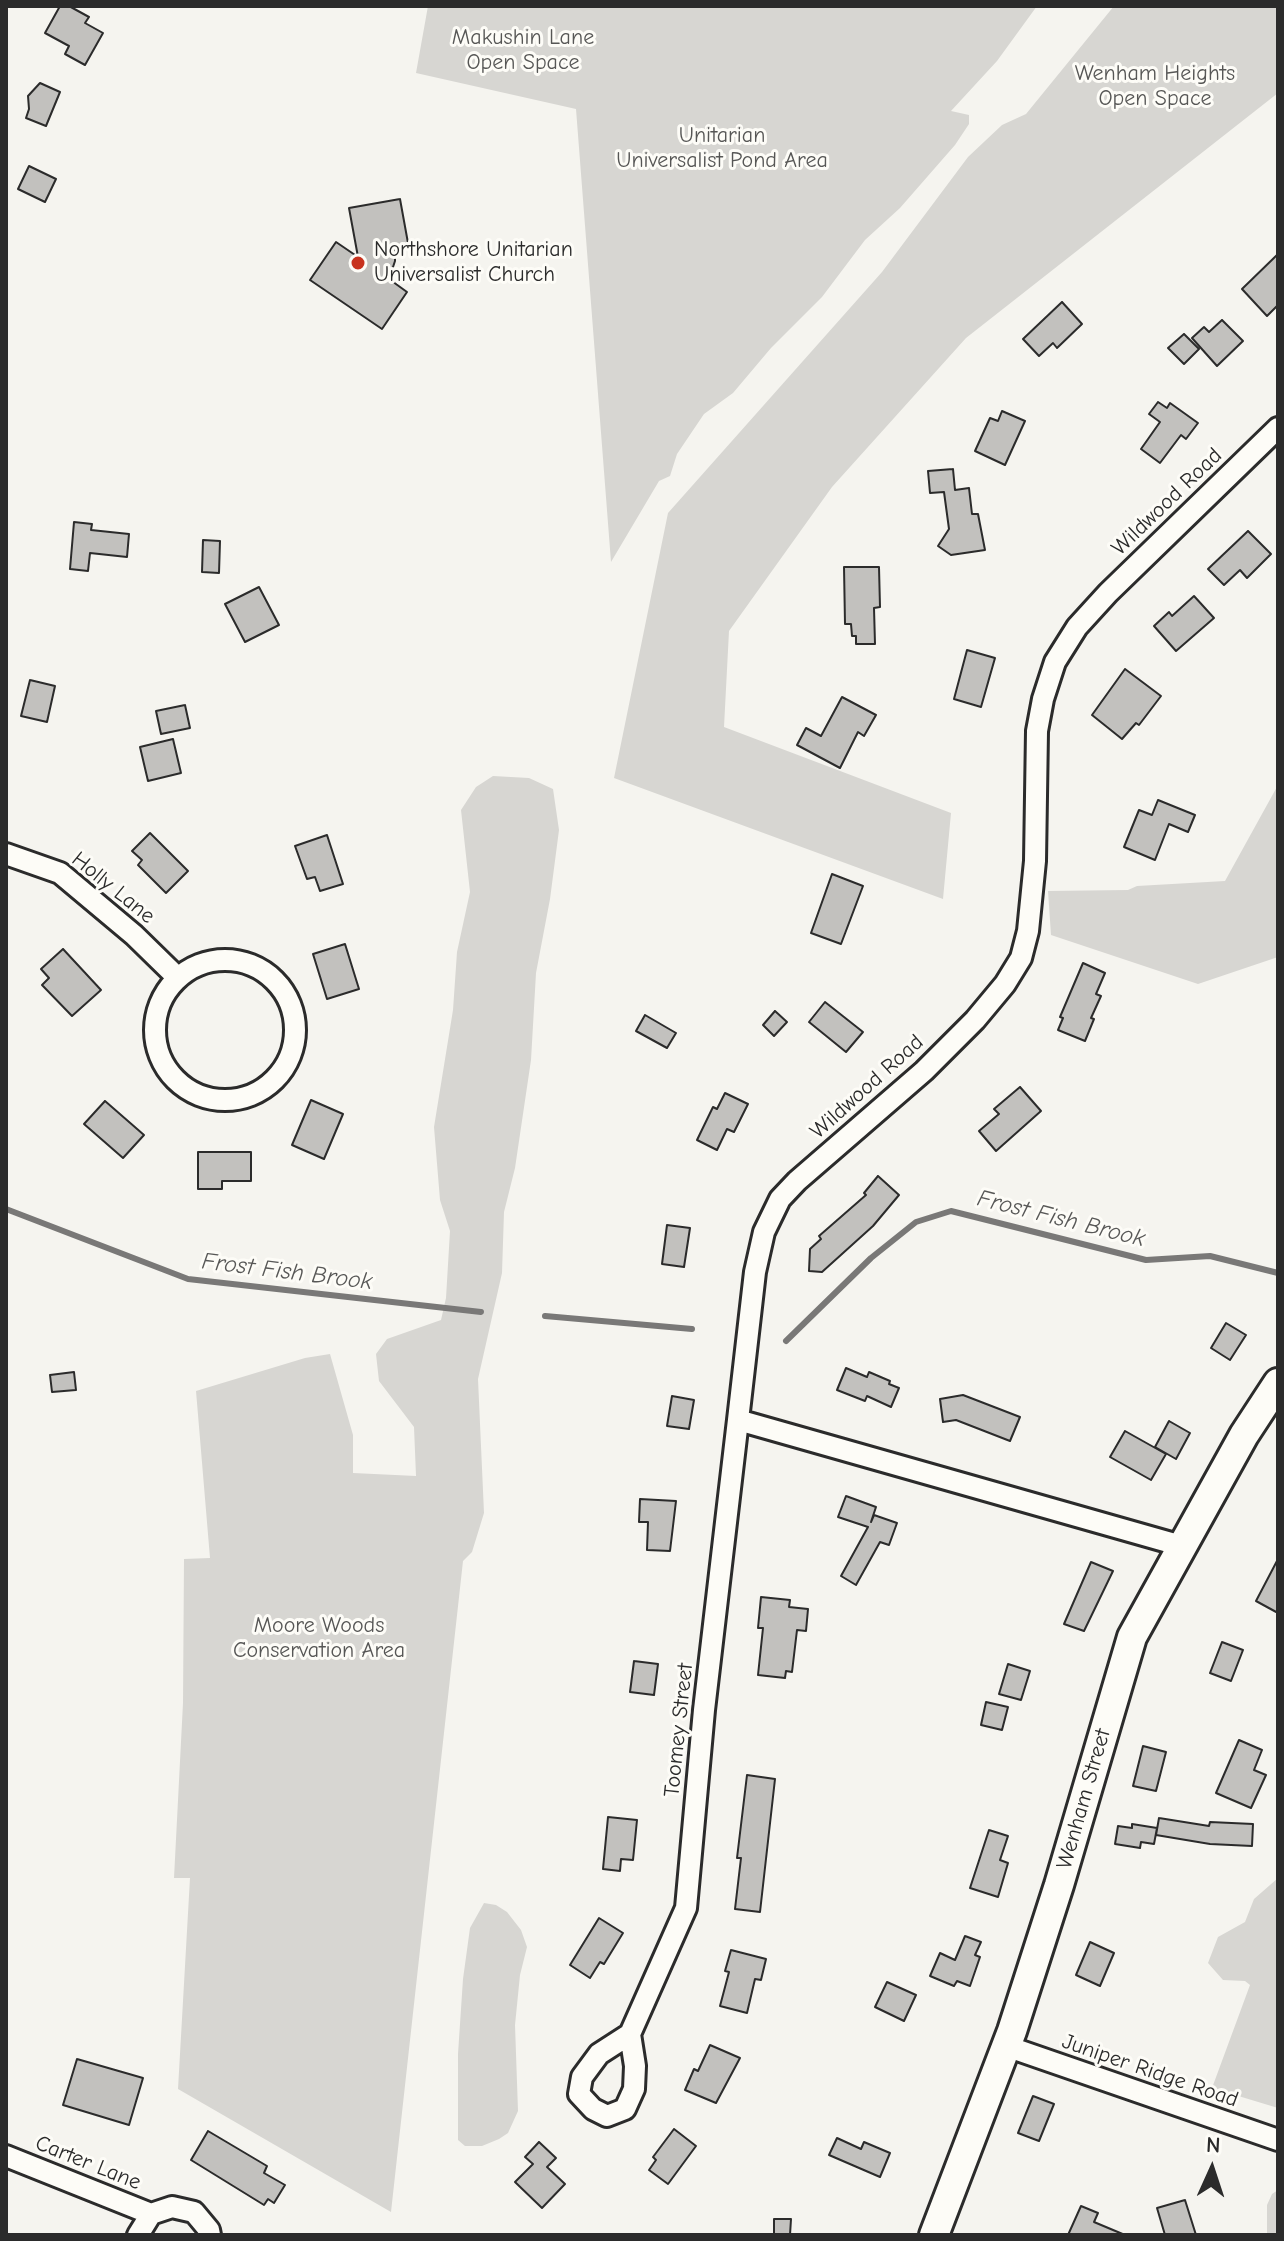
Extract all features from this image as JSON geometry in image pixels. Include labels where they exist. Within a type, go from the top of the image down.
[{"type":"main road","name":"Wenham Street","points":[[934,2235],[1006,2046],[1059,1885],[1132,1637],[1244,1435],[1278,1383]]},
{"type":"street","name":"Wildwood Road","points":[[738,1420],[755,1272],[764,1232],[780,1199],[924,1071],[1005,984],[1021,958],[1032,907],[1037,731],[1055,662],[1077,627],[1108,593],[1278,428]]},
{"type":"street","name":"Holly Lane","points":[[6,854],[60,873],[134,935],[178,978]]},
{"type":"street","points":[[222,960],[245,963],[267,973],[283,991],[293,1012],[295,1036],[289,1059],[276,1079],[256,1093],[237,1099],[208,1097],[181,1084],[167,1069],[158,1052],[155,1032],[161,1003],[178,978],[198,966],[222,960]]},
{"type":"street","points":[[738,1420],[1182,1546]]},
{"type":"street","name":"Toomey Street","points":[[630,2034],[686,1908],[704,1710],[738,1420]]},
{"type":"street","name":"Juniper Ridge Road","points":[[1006,2046],[1278,2140]]},
{"type":"street","name":"Carter Lane","points":[[6,2156],[151,2214]]},
{"type":"street","points":[[138,2235],[151,2214],[172,2207],[194,2212],[210,2235]]},
{"type":"green space","name":"Unitarian Universalist Pond Area","points":[[428,6],[1037,6],[997,61],[951,111],[969,115],[969,124],[955,145],[900,208],[865,240],[822,297],[771,348],[733,393],[704,414],[677,454],[670,476],[659,481],[611,562],[576,109],[416,73]]},
{"type":"green space","name":"Wenham Heights Open Space","points":[[1114,6],[1278,6],[1278,93],[966,338],[832,487],[729,631],[724,727],[951,813],[943,899],[614,778],[668,513],[882,272],[968,157],[1002,125],[1026,114]]},
{"type":"green space","name":"Moore Woods Conservation Area","points":[[493,776],[529,778],[553,789],[559,830],[536,973],[531,1060],[515,1168],[504,1212],[502,1273],[478,1379],[484,1513],[472,1552],[463,1561],[391,2212],[178,2089],[190,1878],[174,1878],[183,1703],[184,1559],[210,1558],[196,1391],[305,1358],[330,1354],[353,1435],[353,1473],[416,1476],[414,1427],[379,1381],[376,1354],[387,1339],[441,1320],[446,1298],[450,1231],[440,1200],[434,1127],[453,1010],[457,952],[470,892],[461,810],[476,787]]},
{"type":"green space","points":[[1278,785],[1278,957],[1198,984],[1051,935],[1048,891],[1128,890],[1137,886],[1225,881]]},
{"type":"green space","points":[[1278,1878],[1278,2108],[1212,2088],[1250,1985],[1245,1981],[1223,1980],[1208,1963],[1218,1937],[1245,1922],[1254,1899]]},
{"type":"green space","points":[[484,1903],[496,1905],[507,1912],[521,1930],[527,1947],[520,1975],[515,2025],[518,2111],[508,2133],[499,2139],[482,2146],[465,2146],[458,2140],[458,2054],[463,1979],[470,1928]]},
{"type":"green space","points":[[1278,2190],[1278,2235],[1267,2235],[1267,2205],[1272,2194]]},
{"type":"building","points":[[60,6],[69,6],[89,17],[85,23],[103,33],[85,65],[65,54],[69,46],[45,33]]},
{"type":"building","points":[[40,83],[60,92],[46,126],[26,118],[28,96]]},
{"type":"building","points":[[29,166],[56,179],[45,202],[18,189]]},
{"type":"building","name":"Northshore Unitarian Universalist Church","points":[[400,199],[408,243],[395,246],[395,261],[389,279],[407,292],[382,329],[310,280],[336,242],[358,257],[349,208]]},
{"type":"building","points":[[1278,254],[1278,305],[1267,316],[1242,289]]},
{"type":"building","points":[[1062,302],[1082,324],[1057,348],[1053,343],[1039,356],[1023,339]]},
{"type":"building","points":[[1222,320],[1243,341],[1217,366],[1192,338],[1204,327],[1209,332]]},
{"type":"building","points":[[1184,334],[1199,349],[1184,364],[1168,348]]},
{"type":"building","points":[[1158,402],[1167,408],[1170,403],[1198,423],[1186,439],[1181,435],[1160,463],[1141,449],[1160,422],[1149,414]]},
{"type":"building","points":[[1002,411],[1025,421],[1005,465],[975,451],[990,418],[998,421]]},
{"type":"building","points":[[953,469],[955,490],[969,488],[972,514],[978,514],[985,550],[951,555],[938,546],[949,529],[944,492],[930,493],[928,471]]},
{"type":"building","points":[[74,522],[92,524],[91,530],[129,534],[127,557],[90,553],[88,571],[70,569]]},
{"type":"building","points":[[1248,531],[1271,554],[1247,578],[1240,570],[1224,585],[1208,569]]},
{"type":"building","points":[[203,540],[220,541],[219,573],[202,572]]},
{"type":"building","points":[[844,567],[879,567],[880,607],[874,608],[875,644],[856,644],[851,624],[845,624]]},
{"type":"building","points":[[259,587],[279,625],[245,642],[225,604]]},
{"type":"building","points":[[1194,596],[1214,618],[1176,651],[1154,626],[1169,612],[1172,616]]},
{"type":"building","points":[[967,650],[995,658],[981,707],[954,699]]},
{"type":"building","points":[[1125,669],[1161,696],[1139,725],[1136,723],[1122,739],[1092,715]]},
{"type":"building","points":[[30,680],[55,686],[47,722],[21,716]]},
{"type":"building","points":[[842,697],[876,715],[864,736],[858,732],[840,768],[797,745],[806,728],[821,736]]},
{"type":"building","points":[[185,705],[190,728],[161,734],[156,711]]},
{"type":"building","points":[[173,739],[181,773],[148,781],[140,747]]},
{"type":"building","points":[[1158,800],[1195,815],[1188,832],[1169,824],[1155,860],[1124,847],[1139,810],[1152,815]]},
{"type":"building","points":[[150,833],[188,871],[166,893],[138,865],[142,860],[132,851]]},
{"type":"building","points":[[327,835],[343,884],[320,891],[315,877],[307,879],[295,846]]},
{"type":"building","points":[[832,874],[863,886],[841,944],[811,933]]},
{"type":"building","points":[[345,944],[359,989],[327,999],[313,954]]},
{"type":"building","points":[[63,949],[101,990],[72,1016],[42,985],[49,978],[41,969]]},
{"type":"building","points":[[1083,963],[1105,973],[1096,994],[1101,996],[1085,1041],[1058,1030],[1063,1018],[1060,1017]]},
{"type":"building","points":[[825,1002],[863,1032],[846,1052],[809,1022]]},
{"type":"building","points":[[775,1011],[787,1022],[774,1036],[763,1025]]},
{"type":"building","points":[[645,1015],[676,1033],[667,1048],[636,1031]]},
{"type":"building","points":[[1020,1087],[1041,1111],[996,1151],[979,1131],[999,1114],[994,1109]]},
{"type":"building","points":[[725,1093],[748,1104],[734,1132],[727,1129],[717,1150],[697,1140],[713,1107],[717,1109]]},
{"type":"building","points":[[311,1100],[343,1114],[324,1159],[292,1145]]},
{"type":"building","points":[[105,1101],[144,1135],[123,1158],[84,1124]]},
{"type":"building","points":[[198,1152],[251,1152],[251,1181],[222,1181],[222,1189],[198,1189]]},
{"type":"building","points":[[878,1176],[899,1195],[873,1226],[822,1272],[809,1271],[810,1249],[821,1239],[819,1236],[866,1195],[864,1193]]},
{"type":"building","points":[[667,1225],[690,1228],[684,1267],[662,1264]]},
{"type":"building","points":[[1226,1323],[1246,1335],[1230,1360],[1211,1348]]},
{"type":"building","points":[[846,1368],[867,1377],[869,1372],[899,1388],[891,1407],[867,1396],[865,1401],[837,1390]]},
{"type":"building","points":[[74,1372],[76,1390],[52,1392],[50,1375]]},
{"type":"building","points":[[963,1395],[1020,1417],[1010,1441],[956,1420],[943,1422],[940,1399]]},
{"type":"building","points":[[672,1396],[694,1400],[689,1429],[667,1426]]},
{"type":"building","points":[[1169,1421],[1190,1433],[1176,1459],[1155,1447]]},
{"type":"building","points":[[1125,1431],[1166,1454],[1151,1480],[1110,1457]]},
{"type":"building","points":[[846,1496],[876,1507],[871,1522],[874,1515],[897,1523],[889,1545],[880,1542],[856,1585],[841,1576],[868,1527],[838,1517]]},
{"type":"building","points":[[640,1499],[676,1501],[670,1551],[647,1550],[648,1522],[639,1522]]},
{"type":"building","points":[[1278,1559],[1278,1613],[1256,1601]]},
{"type":"building","points":[[1091,1562],[1113,1571],[1084,1631],[1064,1624]]},
{"type":"building","points":[[761,1597],[790,1600],[789,1607],[808,1609],[806,1631],[797,1630],[792,1672],[786,1671],[785,1678],[758,1675],[763,1628],[758,1628]]},
{"type":"building","points":[[1222,1642],[1243,1650],[1231,1681],[1210,1673]]},
{"type":"building","points":[[634,1661],[658,1664],[654,1695],[630,1692]]},
{"type":"building","points":[[1008,1664],[1030,1671],[1021,1700],[999,1694]]},
{"type":"building","points":[[986,1702],[1008,1707],[1002,1730],[981,1725]]},
{"type":"building","points":[[1239,1740],[1262,1750],[1254,1770],[1266,1775],[1251,1808],[1216,1793]]},
{"type":"building","points":[[1143,1746],[1166,1752],[1156,1791],[1133,1786]]},
{"type":"building","points":[[747,1775],[775,1779],[760,1912],[735,1909],[741,1858],[737,1858]]},
{"type":"building","points":[[608,1817],[637,1820],[633,1860],[621,1859],[620,1871],[603,1869]]},
{"type":"building","points":[[1159,1818],[1209,1826],[1210,1822],[1253,1824],[1252,1846],[1210,1844],[1156,1835]]},
{"type":"building","points":[[1132,1824],[1157,1828],[1154,1844],[1141,1842],[1140,1848],[1115,1844],[1118,1826],[1132,1828]]},
{"type":"building","points":[[989,1830],[1008,1836],[1000,1860],[1008,1863],[998,1897],[970,1888]]},
{"type":"building","points":[[599,1918],[623,1933],[604,1964],[600,1962],[590,1978],[570,1965]]},
{"type":"building","points":[[965,1936],[981,1942],[975,1955],[980,1957],[970,1986],[957,1981],[954,1986],[930,1976],[940,1953],[955,1960]]},
{"type":"building","points":[[1090,1942],[1114,1953],[1100,1986],[1076,1975]]},
{"type":"building","points":[[731,1950],[766,1959],[761,1980],[755,1979],[747,2013],[720,2006]]},
{"type":"building","points":[[887,1982],[916,1995],[904,2021],[875,2007]]},
{"type":"building","points":[[710,2045],[740,2058],[716,2103],[685,2090]]},
{"type":"building","points":[[77,2059],[143,2078],[129,2125],[63,2105]]},
{"type":"building","points":[[1033,2096],[1054,2104],[1039,2141],[1018,2133]]},
{"type":"building","points":[[674,2129],[696,2146],[668,2184],[649,2170],[656,2160],[653,2157]]},
{"type":"building","points":[[208,2131],[267,2166],[264,2173],[285,2185],[274,2203],[268,2199],[264,2205],[191,2160]]},
{"type":"building","points":[[837,2138],[861,2149],[864,2142],[890,2153],[880,2177],[829,2155]]},
{"type":"building","points":[[539,2142],[556,2158],[547,2167],[565,2184],[542,2208],[515,2182],[533,2164],[525,2157]]},
{"type":"building","points":[[1185,2200],[1196,2235],[1165,2235],[1157,2208]]},
{"type":"building","points":[[1081,2206],[1098,2213],[1094,2222],[1125,2235],[1068,2235]]},
{"type":"building","points":[[774,2219],[791,2219],[790,2235],[774,2235]]},
{"type":"waterway","name":"Frost Fish Brook","points":[[6,1209],[188,1279],[481,1312]]},
{"type":"waterway","name":"Frost Fish Brook","points":[[786,1341],[871,1258],[916,1222],[951,1211],[1146,1260],[1210,1256],[1278,1273]]},
{"type":"waterway","name":"Frost Fish Brook","points":[[545,1316],[692,1329]]},
{"type":"place","name":"Northshore Unitarian Universalist Church","points":[[358,263]]},
{"type":"park label","name":"Makushin Lane Open Space","points":[[523,50]]}]
